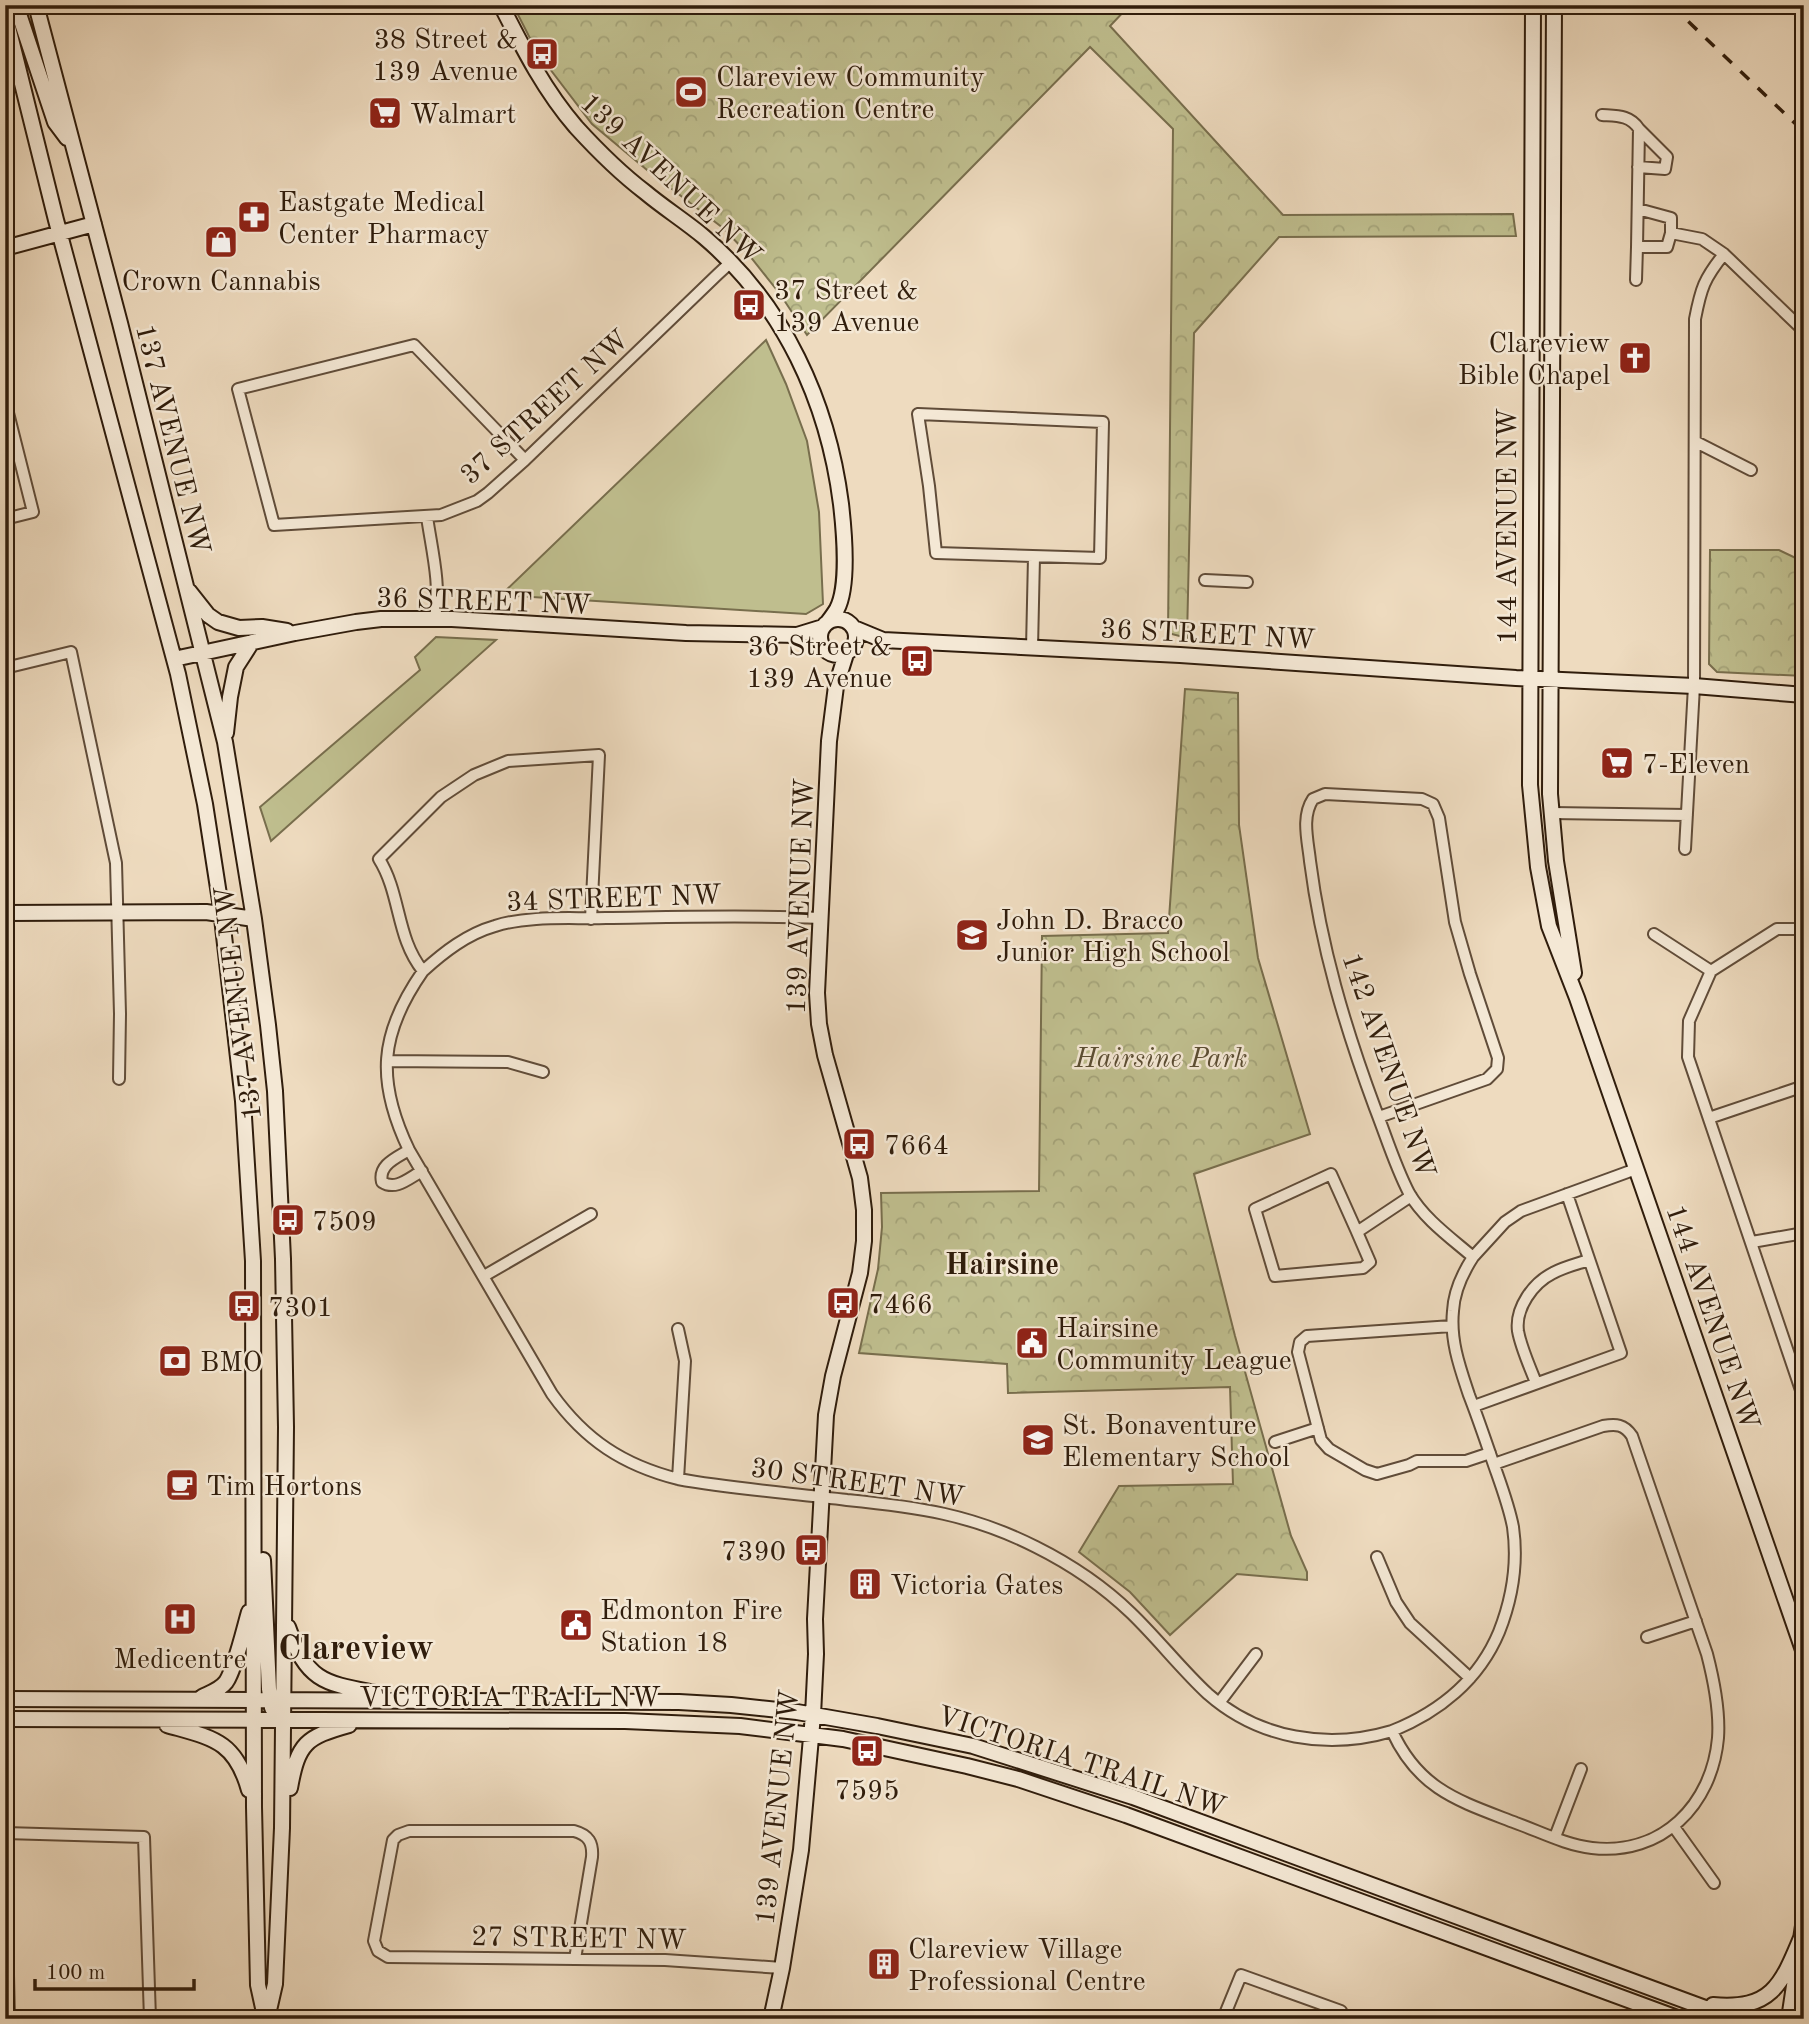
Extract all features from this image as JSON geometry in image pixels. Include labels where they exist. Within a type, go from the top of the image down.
[{"type":"main road","points":[[16,5],[55,122],[71,141]]},
{"type":"main road","name":"137 AVENUE NW","points":[[36,5],[124,336],[225,742],[254,919],[275,1091],[283,1259],[286,1427],[284,1618],[278,1700],[284,1719],[275,1984],[266,2019]]},
{"type":"main road","points":[[44,5],[45,41]]},
{"type":"main road","name":"139 AVENUE NW","points":[[501,5],[542,81],[575,125],[634,183],[702,236],[730,262],[759,294],[806,373],[832,452],[842,514],[842,590],[837,609],[826,624]]},
{"type":"main road","name":"144 AVENUE NW","points":[[1532,5],[1530,785],[1538,867],[1549,926],[1577,998],[1804,1653]]},
{"type":"main road","name":"144 AVENUE NW","points":[[1554,5],[1550,794],[1556,860],[1577,998]]},
{"type":"main road","name":"137 AVENUE NW","points":[[6,21],[174,659],[205,804],[221,913],[243,1101],[253,1261],[252,1720],[258,1985],[266,2019]]},
{"type":"main road","points":[[5,248],[94,224]]},
{"type":"main road","points":[[185,586],[208,615],[218,622],[239,628],[262,627],[295,633]]},
{"type":"main road","name":"139 AVENUE NW","points":[[842,590],[852,626]]},
{"type":"main road","name":"36 STREET NW","points":[[174,659],[356,622],[435,618],[686,633],[797,635],[826,624]]},
{"type":"main road","points":[[839,619],[852,626],[857,640],[849,652],[835,655],[823,647],[820,638],[826,624],[839,619]]},
{"type":"main road","name":"36 STREET NW","points":[[852,626],[883,640],[1246,659],[1804,695]]},
{"type":"main road","name":"36 STREET NW","points":[[797,635],[823,647]]},
{"type":"main road","name":"36 STREET NW","points":[[849,652],[883,640]]},
{"type":"main road","points":[[225,742],[236,667],[252,642]]},
{"type":"main road","name":"139 AVENUE NW","points":[[823,647],[836,686]]},
{"type":"main road","name":"139 AVENUE NW","points":[[771,2019],[801,1850],[813,1715],[815,1619],[828,1405],[860,1273],[865,1229],[860,1178],[821,1039],[817,993],[829,741],[836,686],[849,652]]},
{"type":"main road","points":[[5,913],[221,913],[254,919]]},
{"type":"main road","points":[[254,1472],[278,1700]]},
{"type":"main road","points":[[198,1700],[225,1682],[254,1597]]},
{"type":"main road","points":[[284,1618],[296,1650],[307,1667],[317,1676],[338,1686],[407,1700]]},
{"type":"main road","name":"VICTORIA TRAIL NW","points":[[5,1699],[679,1702],[813,1715],[934,1737],[973,1746],[1133,1797],[1735,2019]]},
{"type":"main road","name":"VICTORIA TRAIL NW","points":[[5,1719],[367,1719],[687,1723],[811,1734],[921,1755],[1018,1779],[1126,1815],[1680,2019]]},
{"type":"main road","points":[[282,1828],[294,1764],[301,1750],[322,1732],[367,1719]]},
{"type":"main road","points":[[149,1720],[201,1735],[223,1745],[231,1752],[242,1771],[254,1807]]},
{"type":"main road","points":[[1789,2019],[1804,1919]]},
{"type":"main road","points":[[1690,2003],[1733,2007],[1751,2004],[1762,1998],[1775,1988],[1786,1974],[1801,1938]]},
{"type":"street","points":[[1602,115],[1627,117],[1634,121],[1667,157],[1665,169],[1638,167]]},
{"type":"street","points":[[1636,281],[1639,129]]},
{"type":"street","points":[[1637,247],[1667,247],[1671,233],[1671,218],[1638,209]]},
{"type":"street","points":[[1671,233],[1702,239],[1724,254],[1804,331]]},
{"type":"street","points":[[1685,849],[1694,686],[1695,319],[1707,274],[1724,254]]},
{"type":"street","name":"37 STREET NW","points":[[525,460],[414,345],[239,389],[274,525],[427,517],[454,511],[477,501],[505,479],[525,460],[730,262]]},
{"type":"street","points":[[5,401],[33,512],[5,519]]},
{"type":"street","points":[[918,414],[1103,422],[1100,558],[1034,557],[936,553],[918,414]]},
{"type":"street","points":[[1696,442],[1751,470]]},
{"type":"street","points":[[427,517],[437,585],[435,618]]},
{"type":"street","points":[[1032,648],[1034,557]]},
{"type":"street","points":[[1205,580],[1247,582]]},
{"type":"street","points":[[5,668],[71,652],[116,863],[119,1079]]},
{"type":"street","points":[[423,971],[409,949],[389,875],[379,859],[441,797],[474,775],[508,761],[599,755],[592,919]]},
{"type":"street","name":"142 AVENUE NW","points":[[1379,1117],[1487,1079],[1497,1069],[1496,1052],[1455,922],[1439,818],[1433,804],[1422,799],[1319,795],[1313,799],[1306,821],[1312,875],[1321,930],[1345,1024],[1379,1117],[1400,1173],[1411,1196],[1428,1217],[1473,1257]]},
{"type":"street","points":[[1552,813],[1687,815]]},
{"type":"street","name":"34 STREET NW","points":[[423,971],[459,942],[476,933],[523,920],[820,918]]},
{"type":"street","points":[[1804,929],[1777,929],[1711,971],[1689,1021],[1688,1057],[1804,1397]]},
{"type":"street","points":[[1654,934],[1711,971]]},
{"type":"street","name":"30 STREET NW","points":[[423,971],[398,1015],[392,1032],[387,1061],[394,1116],[409,1150],[552,1394],[577,1425],[596,1442],[646,1470],[678,1479],[895,1504],[981,1523],[1037,1547],[1083,1575],[1131,1612],[1219,1703],[1248,1721],[1297,1738],[1315,1740],[1346,1740],[1392,1731]]},
{"type":"street","points":[[387,1061],[508,1062],[543,1072]]},
{"type":"street","points":[[1709,1118],[1804,1086]]},
{"type":"street","points":[[409,1150],[385,1166],[381,1172],[382,1182],[394,1186],[422,1171]]},
{"type":"street","points":[[1452,1326],[1307,1336],[1300,1342],[1298,1352],[1321,1440],[1329,1449],[1377,1474],[1417,1461],[1492,1458],[1603,1426],[1620,1425],[1626,1428],[1632,1436],[1707,1654],[1718,1722],[1714,1763],[1705,1787],[1691,1809],[1674,1827],[1644,1842],[1607,1849],[1582,1846],[1471,1806],[1434,1786],[1412,1764],[1392,1731],[1436,1709],[1471,1678],[1490,1651],[1501,1626],[1514,1572],[1512,1525],[1505,1495],[1492,1458],[1474,1406],[1457,1356],[1452,1326],[1459,1282],[1473,1257],[1495,1231],[1513,1216],[1528,1208],[1636,1169]]},
{"type":"street","points":[[1331,1174],[1357,1232],[1370,1262],[1363,1268],[1275,1276],[1255,1209],[1331,1174]]},
{"type":"street","points":[[1474,1406],[1620,1353],[1567,1194]]},
{"type":"street","points":[[1357,1232],[1411,1196]]},
{"type":"street","points":[[484,1276],[591,1214]]},
{"type":"street","points":[[1752,1242],[1804,1233]]},
{"type":"street","points":[[1536,1383],[1518,1332],[1521,1308],[1527,1296],[1552,1273],[1589,1260]]},
{"type":"street","points":[[678,1329],[685,1361],[678,1479]]},
{"type":"street","points":[[1275,1442],[1318,1429]]},
{"type":"street","points":[[1377,1557],[1396,1602],[1409,1623],[1471,1678]]},
{"type":"street","points":[[1647,1637],[1696,1621]]},
{"type":"street","points":[[1219,1703],[1256,1654]]},
{"type":"street","points":[[1555,1837],[1581,1769]]},
{"type":"street","points":[[1674,1827],[1713,1883]]},
{"type":"street","name":"27 STREET NW","points":[[575,1959],[593,1850],[589,1838],[575,1831],[409,1831],[393,1840],[374,1941],[378,1951],[394,1958],[686,1961],[782,1968]]},
{"type":"street","points":[[5,1833],[144,1837],[150,2019]]},
{"type":"street","points":[[5,1843],[9,2019]]},
{"type":"street","points":[[1223,2019],[1241,1975],[1341,2011]]},
{"type":"green space","points":[[513,5],[1130,5],[1110,26],[1283,215],[1513,214],[1516,236],[1279,237],[1194,333],[1187,638],[1168,633],[1173,129],[1090,47],[807,335],[780,294],[723,228],[592,124],[537,52]]},
{"type":"green space","points":[[766,340],[807,441],[819,512],[823,604],[806,614],[501,595]]},
{"type":"green space","points":[[1710,550],[1779,550],[1804,562],[1804,676],[1717,672],[1709,664]]},
{"type":"green space","points":[[436,637],[496,640],[271,841],[260,807],[420,670],[415,657]]},
{"type":"green space","name":"Hairsine Park","points":[[1185,689],[1238,693],[1239,825],[1258,958],[1310,1134],[1194,1174],[1235,1336],[1291,1536],[1307,1572],[1307,1580],[1237,1574],[1170,1635],[1130,1592],[1079,1552],[1119,1486],[1233,1484],[1230,1387],[1008,1393],[1007,1364],[859,1353],[878,1269],[882,1227],[881,1193],[1039,1191],[1042,936],[1168,933]]},
{"type":"railway","points":[[1671,5],[1804,132]]},
{"type":"place","name":"38 Street & 139 Avenue","points":[[542,54]]},
{"type":"place","name":"Clareview Community Recreation Centre","points":[[691,92]]},
{"type":"place","name":"Walmart","points":[[385,113]]},
{"type":"place","name":"Eastgate Medical Center Pharmacy","points":[[254,217]]},
{"type":"place","name":"Crown Cannabis","points":[[221,242]]},
{"type":"place","name":"37 Street & 139 Avenue","points":[[749,305]]},
{"type":"place","name":"Clareview Bible Chapel","points":[[1635,358]]},
{"type":"place","name":"36 Street & 139 Avenue","points":[[917,661]]},
{"type":"place","name":"7-Eleven","points":[[1617,763]]},
{"type":"place","name":"John D. Bracco Junior High School","points":[[972,935]]},
{"type":"place","name":"7664","points":[[859,1144]]},
{"type":"place","name":"7509","points":[[288,1220]]},
{"type":"place","name":"7466","points":[[843,1303]]},
{"type":"place","name":"7301","points":[[244,1306]]},
{"type":"place","name":"Hairsine Community League","points":[[1032,1343]]},
{"type":"place","name":"BMO","points":[[175,1361]]},
{"type":"place","name":"St. Bonaventure Elementary School","points":[[1038,1440]]},
{"type":"place","name":"Tim Hortons","points":[[182,1485]]},
{"type":"place","name":"7390","points":[[811,1550]]},
{"type":"place","name":"Victoria Gates","points":[[865,1584]]},
{"type":"place","name":"Medicentre","points":[[180,1619]]},
{"type":"place","name":"Edmonton Fire Station 18","points":[[576,1625]]},
{"type":"place","name":"7595","points":[[867,1751]]},
{"type":"place","name":"Clareview Village Professional Centre","points":[[884,1964]]},
{"type":"district","name":"Hairsine","points":[[1002,1264]]},
{"type":"district","name":"Clareview","points":[[356,1647]]}]
